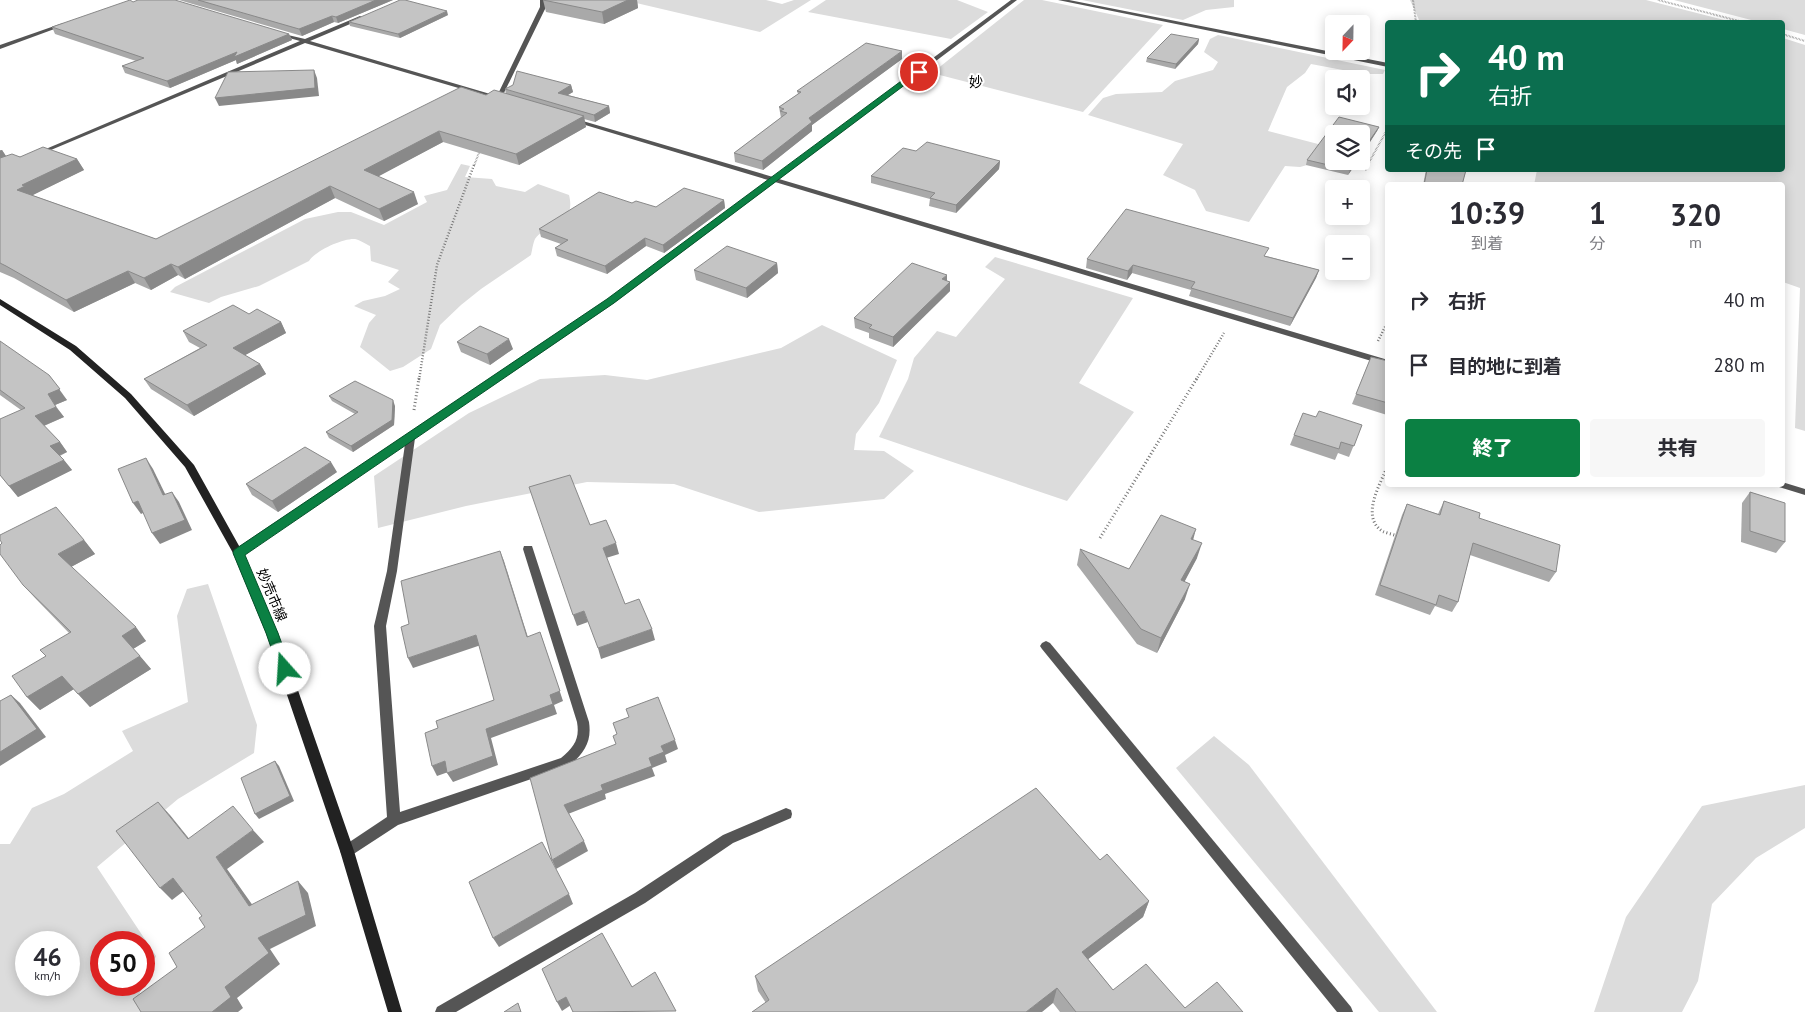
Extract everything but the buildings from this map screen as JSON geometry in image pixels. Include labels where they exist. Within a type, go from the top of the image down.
[{"type":"main road","name":"妙売市線","points":[[0,302],[73,348],[128,396],[189,465],[238,553],[272,633],[347,851],[395,1012]]},
{"type":"street","points":[[499,98],[543,7],[543,0]]},
{"type":"street","points":[[238,553],[611,301],[1014,0]]},
{"type":"street","points":[[1061,0],[1385,64]]},
{"type":"street","points":[[27,158],[367,15]]},
{"type":"street","points":[[0,46],[71,22]]},
{"type":"street","points":[[267,30],[509,101]]},
{"type":"street","points":[[566,118],[1385,362]]},
{"type":"street","points":[[394,820],[380,626],[392,571],[410,438]]},
{"type":"street","points":[[1785,486],[1805,492]]},
{"type":"street","points":[[347,851],[394,820],[565,762],[578,751],[586,736],[583,722],[528,549]]},
{"type":"street","points":[[1046,646],[1346,1012]]},
{"type":"street","points":[[442,1012],[640,898],[728,839],[786,814]]},
{"type":"path","points":[[1414,0],[1416,20]]},
{"type":"path","points":[[1658,0],[1735,20]]},
{"type":"path","points":[[1785,35],[1805,41]]},
{"type":"path","points":[[1370,161],[1385,133]]},
{"type":"path","points":[[410,438],[424,336],[437,265],[482,145]]},
{"type":"path","points":[[1100,538],[1233,318]]},
{"type":"path","points":[[1385,472],[1372,505],[1373,522],[1382,531],[1400,537]]},
{"type":"shaded area","points":[[635,0],[766,0],[782,4],[794,0],[811,0],[760,32],[632,2]]},
{"type":"shaded area","points":[[826,0],[957,0],[988,12],[951,39],[808,12]]},
{"type":"shaded area","points":[[1024,0],[1042,0],[1163,25],[1083,112],[932,73]]},
{"type":"shaded area","points":[[1082,0],[1234,0],[1234,7],[1206,10],[1183,20]]},
{"type":"shaded area","points":[[1410,0],[1646,0],[1724,20],[1419,20]]},
{"type":"shaded area","points":[[1674,0],[1805,0],[1805,35],[1785,30],[1785,20],[1751,20]]},
{"type":"shaded area","points":[[1218,35],[1325,57],[1325,60],[1337,60],[1385,70],[1383,74],[1370,74],[1370,70],[1343,70],[1311,64],[1305,73],[1287,87],[1268,131],[1318,144],[1325,150],[1325,160],[1300,167],[1285,166],[1249,222],[1206,211],[1195,190],[1163,175],[1183,144],[1088,115],[1103,98],[1116,94],[1162,92],[1175,81],[1213,70],[1218,62],[1204,52],[1210,39]]},
{"type":"shaded area","points":[[1785,39],[1805,45],[1805,431],[1795,428],[1800,288],[1785,283],[1785,182],[1535,182],[1537,172],[1785,172]]},
{"type":"shaded area","points":[[461,164],[470,166],[465,177],[492,179],[496,186],[525,192],[538,184],[569,195],[569,213],[559,223],[535,239],[531,255],[461,305],[440,325],[431,349],[403,367],[390,371],[360,347],[369,323],[376,315],[354,306],[363,301],[385,296],[400,289],[388,282],[399,270],[371,261],[370,246],[355,239],[330,246],[317,253],[309,261],[259,286],[221,297],[209,303],[170,292],[175,287],[305,219],[338,212],[351,212],[384,225],[427,202],[424,196],[447,190]]},
{"type":"shaded area","points":[[995,257],[1133,298],[1079,383],[1134,412],[1067,501],[879,437],[908,379],[914,358],[937,331],[956,337],[1005,279],[985,267]]},
{"type":"shaded area","points":[[822,325],[897,360],[879,403],[856,434],[854,450],[884,451],[914,471],[884,499],[759,512],[674,484],[587,482],[466,506],[378,528],[374,476],[469,413],[540,379],[605,375],[647,380],[781,348]]},
{"type":"shaded area","points":[[208,584],[257,725],[254,753],[178,799],[97,867],[139,931],[90,931],[90,996],[138,996],[136,1002],[143,1012],[0,1012],[0,844],[10,844],[32,808],[64,794],[133,751],[122,731],[188,702],[177,616],[187,589]]},
{"type":"shaded area","points":[[1214,736],[1249,765],[1437,1012],[1379,1012],[1176,768]]},
{"type":"shaded area","points":[[1805,785],[1805,828],[1756,858],[1712,904],[1698,981],[1682,1012],[1594,1012],[1626,917],[1702,806]]},
{"type":"district","name":"妙","points":[[976,82]]},
{"type":"route","points":[[285,669],[238,553],[611,301],[919,72]]}]
